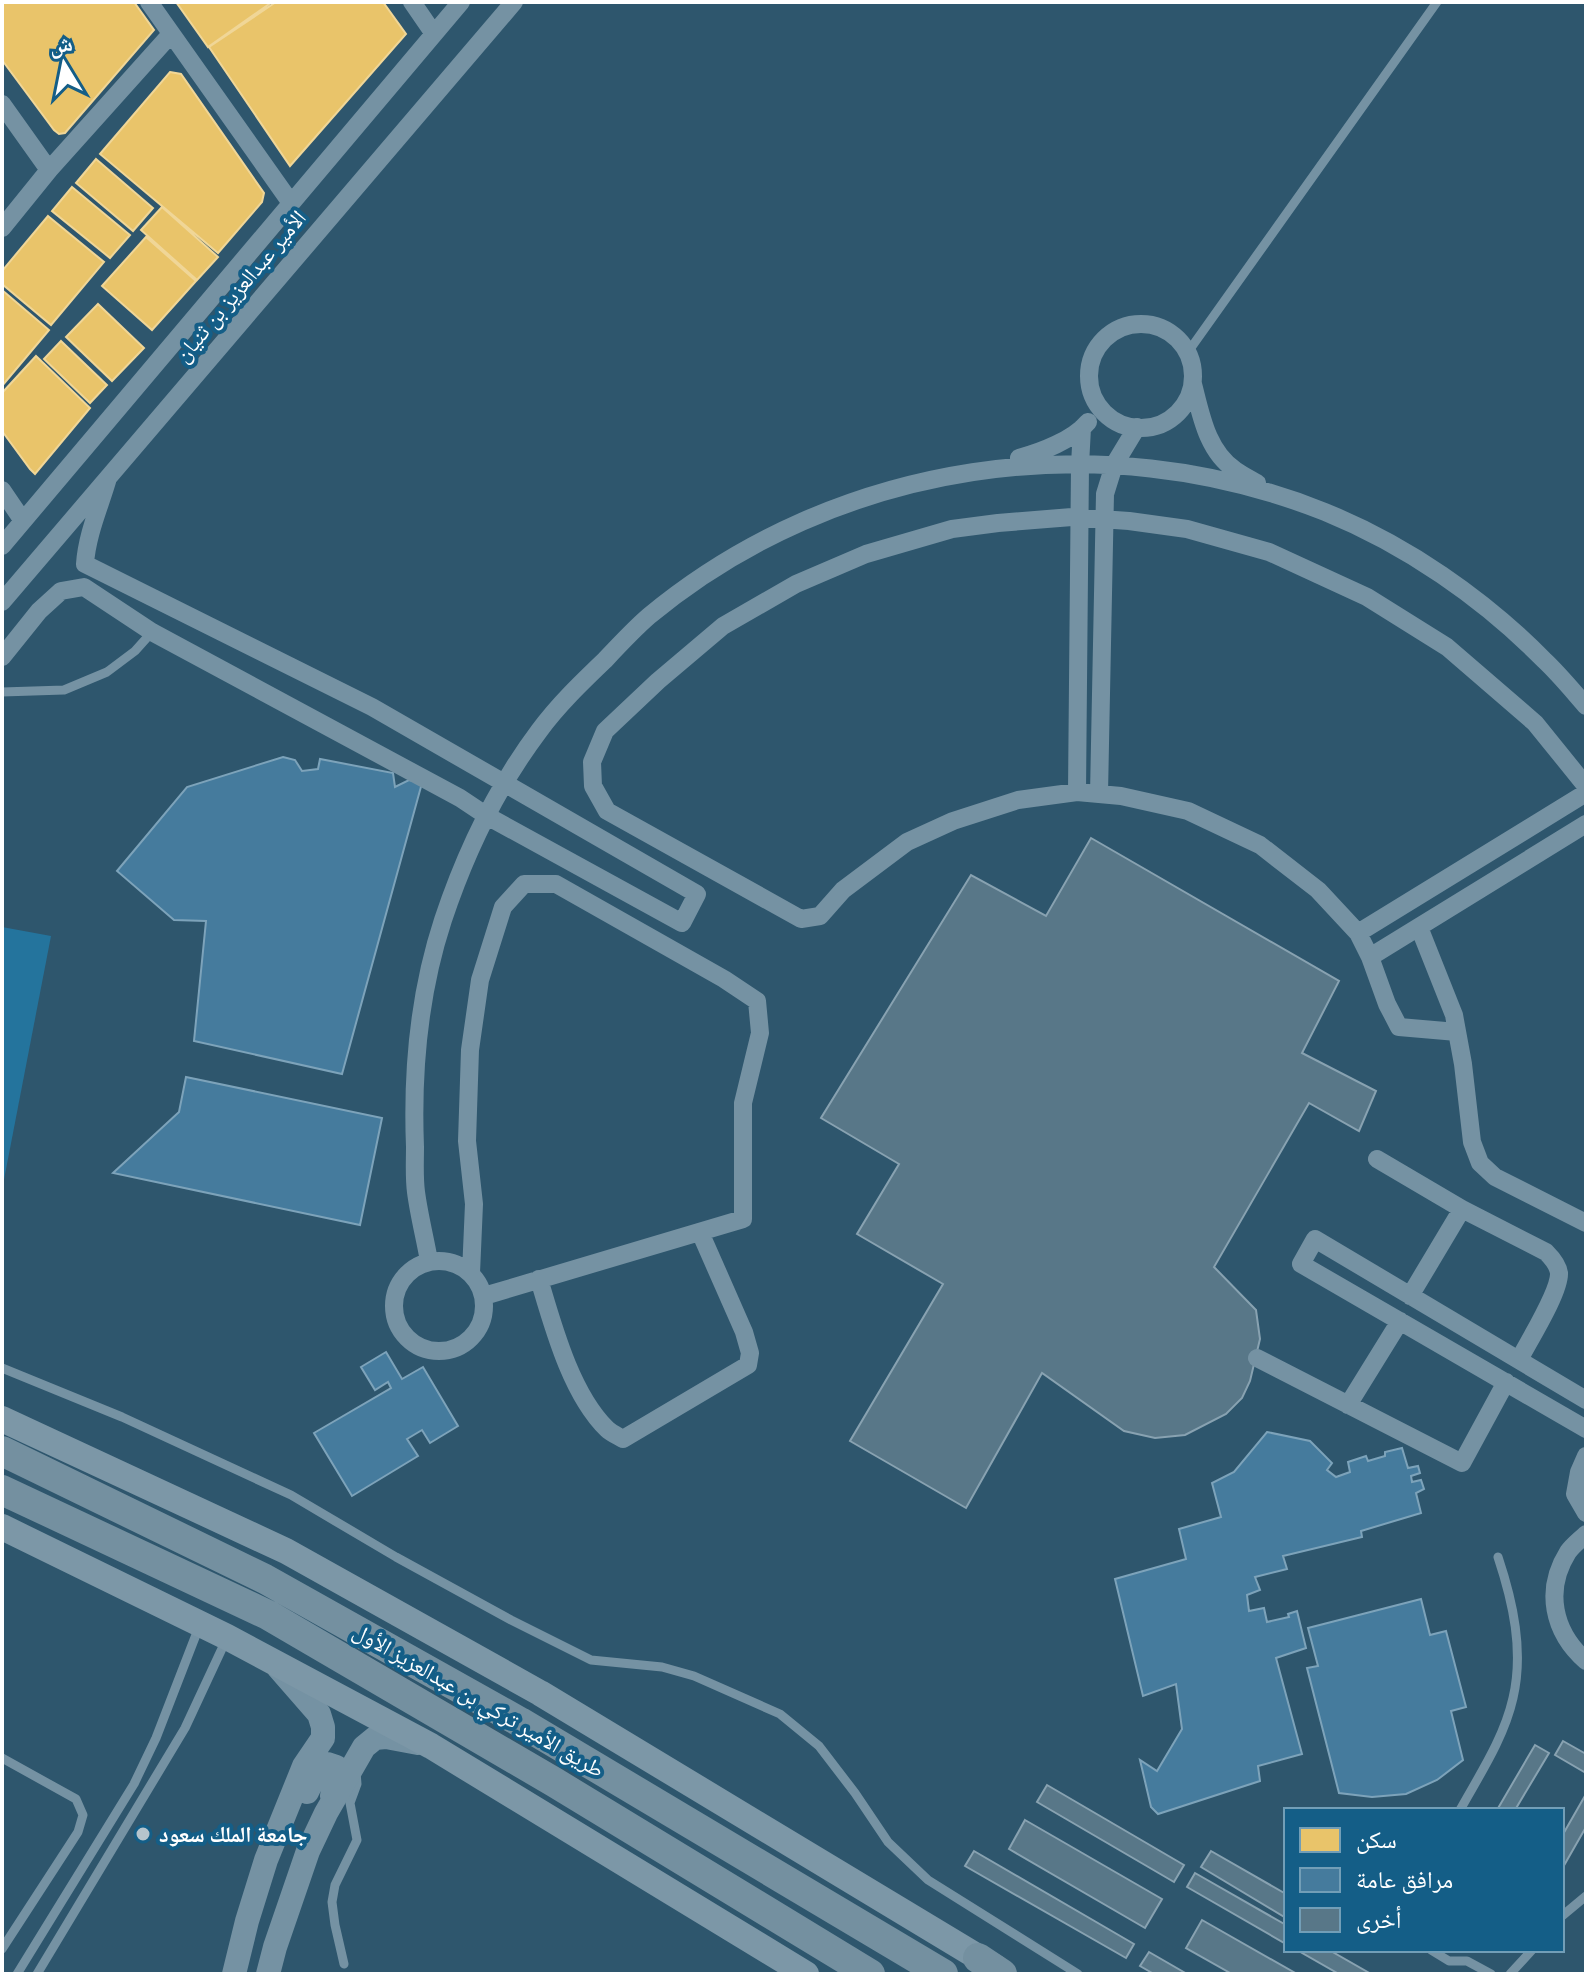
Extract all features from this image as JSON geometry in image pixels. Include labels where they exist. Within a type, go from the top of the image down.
[{"type":"main road","points":[[2,1419],[286,1551],[553,1701],[995,1969]]},
{"type":"main road","name":"طريق الأمير تركي بن عبدالعزيز الأول","points":[[2,1451],[279,1586],[520,1722],[943,1974]]},
{"type":"main road","name":"طريق الأمير تركي بن عبدالعزيز الأول","points":[[2,1490],[268,1615],[554,1782],[870,1974]]},
{"type":"main road","points":[[2,1527],[227,1637],[431,1746],[806,1974]]},
{"type":"street","points":[[149,2],[291,203]]},
{"type":"street","points":[[412,2],[434,34]]},
{"type":"street","name":"الأمير عبدالعزيز بن ثنيان","points":[[2,546],[461,2]]},
{"type":"street","name":"الأمير عبدالعزيز بن ثنيان","points":[[2,602],[514,2]]},
{"type":"street","points":[[2,228],[49,170],[171,34]]},
{"type":"street","points":[[2,104],[49,170]]},
{"type":"street","points":[[1193,384],[1187,400],[1177,413],[1164,422],[1147,427],[1129,427],[1113,420],[1099,408],[1091,392],[1088,374],[1092,357],[1101,342],[1115,330],[1132,324],[1149,324],[1171,333],[1188,352],[1193,368],[1193,384],[1213,449],[1232,469],[1280,497]]},
{"type":"street","points":[[975,471],[1043,451],[1082,428],[1099,408]]},
{"type":"street","points":[[1099,794],[1105,494],[1114,465],[1137,427]]},
{"type":"street","points":[[1077,792],[1082,428]]},
{"type":"street","points":[[429,1261],[416,1190],[414,1075],[419,1030],[443,921],[487,816],[539,730],[574,691],[647,618],[693,583],[756,544],[828,510],[924,480],[975,471],[1027,465],[1114,465],[1179,472],[1280,497],[1339,518],[1425,564],[1503,622],[1543,659],[1586,706]]},
{"type":"street","points":[[2,657],[39,611],[61,591],[84,587],[156,634],[447,791],[682,923],[697,894],[372,707],[85,564],[87,544],[108,478]]},
{"type":"street","points":[[2,490],[23,521]]},
{"type":"street","points":[[1457,1032],[1399,1027],[1358,933],[1318,890],[1260,845],[1188,811],[1121,796],[1077,792],[1018,800],[953,821],[907,842],[843,890],[820,916],[801,919],[607,811],[593,786],[592,762],[605,731],[658,681],[723,626],[796,584],[866,554],[952,529],[1079,517],[1187,529],[1269,552],[1367,597],[1447,647],[1535,723],[1586,786]]},
{"type":"street","points":[[156,634],[181,611]]},
{"type":"street","points":[[1358,933],[1586,793]]},
{"type":"street","points":[[1370,957],[1586,824]]},
{"type":"street","points":[[471,1273],[474,1204],[467,1141],[470,1050],[480,980],[503,907],[524,884],[556,884],[724,979],[757,1001],[760,1033],[743,1103],[743,1219],[484,1296]]},
{"type":"street","points":[[1419,927],[1454,1015],[1472,1142],[1480,1163],[1495,1177],[1586,1223]]},
{"type":"street","points":[[1377,1159],[1462,1209],[1546,1252],[1553,1259],[1559,1272],[1556,1288],[1519,1360]]},
{"type":"street","points":[[1410,1296],[1462,1209]]},
{"type":"street","points":[[539,1279],[556,1337],[580,1394],[607,1429],[623,1439],[748,1365],[750,1353],[744,1332],[700,1232]]},
{"type":"street","points":[[1586,1400],[1315,1239],[1301,1264],[1586,1429]]},
{"type":"street","points":[[429,1261],[459,1265],[471,1273],[484,1296],[484,1315],[479,1329],[456,1348],[441,1352],[412,1344],[401,1333],[393,1305],[403,1277],[429,1261]]},
{"type":"street","points":[[1348,1405],[1400,1321]]},
{"type":"street","points":[[1257,1358],[1462,1463],[1506,1382]]},
{"type":"street","points":[[1586,1456],[1575,1494],[1586,1513]]},
{"type":"street","points":[[1586,1534],[1570,1550],[1558,1574],[1554,1600],[1559,1626],[1573,1649],[1586,1661]]},
{"type":"street","points":[[234,1974],[266,1860],[304,1766],[323,1738],[319,1714],[273,1662]]},
{"type":"street","points":[[268,1974],[308,1851],[364,1747],[375,1738],[386,1737],[431,1746]]},
{"type":"street","points":[[266,1860],[288,1829],[319,1767],[327,1764],[336,1767],[337,1774],[326,1813]]},
{"type":"lane","points":[[1188,352],[1437,2]]},
{"type":"lane","points":[[2,692],[64,690],[107,672],[156,634]]},
{"type":"lane","points":[[2,1368],[122,1417],[291,1495],[396,1557],[591,1660],[662,1667],[694,1676],[780,1714],[819,1746],[888,1842],[928,1880],[1078,1974]]},
{"type":"lane","points":[[1461,1808],[1501,1732],[1513,1699],[1518,1671],[1517,1636],[1508,1588],[1498,1557]]},
{"type":"lane","points":[[17,1974],[134,1784],[156,1738],[200,1624]]},
{"type":"lane","points":[[37,1974],[185,1728],[227,1637]]},
{"type":"lane","points":[[2,1758],[76,1799],[83,1815],[78,1832],[2,1949]]},
{"type":"lane","points":[[344,1964],[332,1902],[335,1885],[357,1840],[350,1803],[357,1784],[355,1764]]},
{"type":"lane","points":[[1564,1914],[1586,1896]]},
{"type":"lane","points":[[1433,1952],[1450,1966],[1467,1961],[1491,1974]]},
{"type":"lane","points":[[1510,1974],[1530,1952]]},
{"type":"shaded area","points":[[2,927],[51,936],[2,1190]]},
{"type":"building: سكن","points":[[2,2],[134,2],[154,30],[65,133],[59,134],[2,60]]},
{"type":"building: سكن","points":[[176,2],[272,2],[208,47]]},
{"type":"building: سكن","points":[[276,2],[383,2],[406,34],[290,166],[209,47]]},
{"type":"building: سكن","points":[[170,72],[181,74],[264,193],[262,202],[218,253],[100,154]]},
{"type":"building: سكن","points":[[96,159],[153,208],[133,231],[76,183]]},
{"type":"building: سكن","points":[[72,187],[130,235],[110,258],[52,211]]},
{"type":"building: سكن","points":[[162,207],[218,257],[197,280],[141,230]]},
{"type":"building: سكن","points":[[48,216],[104,262],[51,325],[2,284],[2,271]]},
{"type":"building: سكن","points":[[146,237],[196,281],[152,330],[102,286]]},
{"type":"building: سكن","points":[[2,290],[49,330],[2,386]]},
{"type":"building: سكن","points":[[98,304],[144,348],[112,381],[66,337]]},
{"type":"building: سكن","points":[[61,341],[107,385],[90,403],[44,359]]},
{"type":"building: سكن","points":[[36,356],[90,408],[35,474],[2,431],[2,393]]},
{"type":"building: مرافق عامة","points":[[283,757],[295,760],[302,771],[318,769],[320,759],[393,773],[395,787],[409,780],[422,783],[342,1074],[194,1041],[206,921],[174,920],[117,871],[187,787]]},
{"type":"building: مرافق عامة","points":[[186,1077],[382,1118],[360,1225],[113,1173],[179,1112]]},
{"type":"building: مرافق عامة","points":[[386,1352],[402,1379],[423,1367],[458,1426],[430,1443],[422,1430],[407,1439],[418,1456],[352,1496],[314,1433],[391,1388],[388,1382],[375,1390],[361,1367]]},
{"type":"building: مرافق عامة","points":[[1267,1432],[1310,1441],[1332,1463],[1327,1470],[1336,1477],[1350,1472],[1348,1462],[1366,1456],[1368,1461],[1402,1448],[1408,1468],[1418,1466],[1420,1473],[1411,1476],[1412,1482],[1421,1480],[1424,1489],[1416,1493],[1421,1513],[1361,1531],[1362,1537],[1283,1556],[1287,1569],[1255,1577],[1260,1590],[1247,1595],[1249,1611],[1264,1608],[1267,1622],[1289,1617],[1288,1614],[1297,1611],[1306,1648],[1276,1658],[1302,1754],[1258,1766],[1260,1781],[1158,1814],[1151,1807],[1140,1760],[1157,1771],[1182,1729],[1176,1684],[1143,1696],[1115,1579],[1186,1559],[1179,1529],[1221,1517],[1212,1483],[1234,1472]]},
{"type":"building: مرافق عامة","points":[[1421,1599],[1430,1635],[1446,1631],[1466,1707],[1451,1711],[1463,1760],[1437,1780],[1406,1794],[1372,1797],[1339,1793],[1307,1668],[1318,1666],[1308,1628]]},
{"type":"building: أخرى","points":[[1091,838],[1339,981],[1302,1053],[1376,1091],[1359,1131],[1309,1103],[1214,1267],[1256,1310],[1260,1339],[1250,1381],[1242,1398],[1226,1414],[1185,1435],[1155,1438],[1124,1431],[1042,1373],[966,1508],[850,1441],[943,1284],[857,1234],[899,1164],[821,1118],[971,875],[1046,916]]},
{"type":"building: أخرى","points":[[1563,1741],[1586,1754],[1586,1773],[1555,1755]]},
{"type":"building: أخرى","points":[[1535,1745],[1549,1753],[1516,1808],[1498,1808]]},
{"type":"building: أخرى","points":[[1047,1785],[1184,1865],[1174,1882],[1037,1802]]},
{"type":"building: أخرى","points":[[1586,1794],[1586,1827],[1564,1866],[1564,1832]]},
{"type":"building: أخرى","points":[[1025,1820],[1162,1899],[1145,1928],[1009,1849]]},
{"type":"building: أخرى","points":[[974,1851],[1134,1944],[1126,1958],[965,1866]]},
{"type":"building: أخرى","points":[[1211,1851],[1284,1893],[1284,1917],[1201,1867]]},
{"type":"building: أخرى","points":[[1195,1873],[1284,1924],[1284,1943],[1187,1887]]},
{"type":"building: أخرى","points":[[1202,1920],[1297,1974],[1232,1974],[1186,1948]]},
{"type":"building: أخرى","points":[[1149,1952],[1187,1974],[1154,1974],[1140,1966]]},
{"type":"building: أخرى","points":[[1300,1952],[1332,1952],[1371,1974],[1339,1974]]},
{"type":"place","name":"جامعة الملك سعود","points":[[143,1834]]}]
